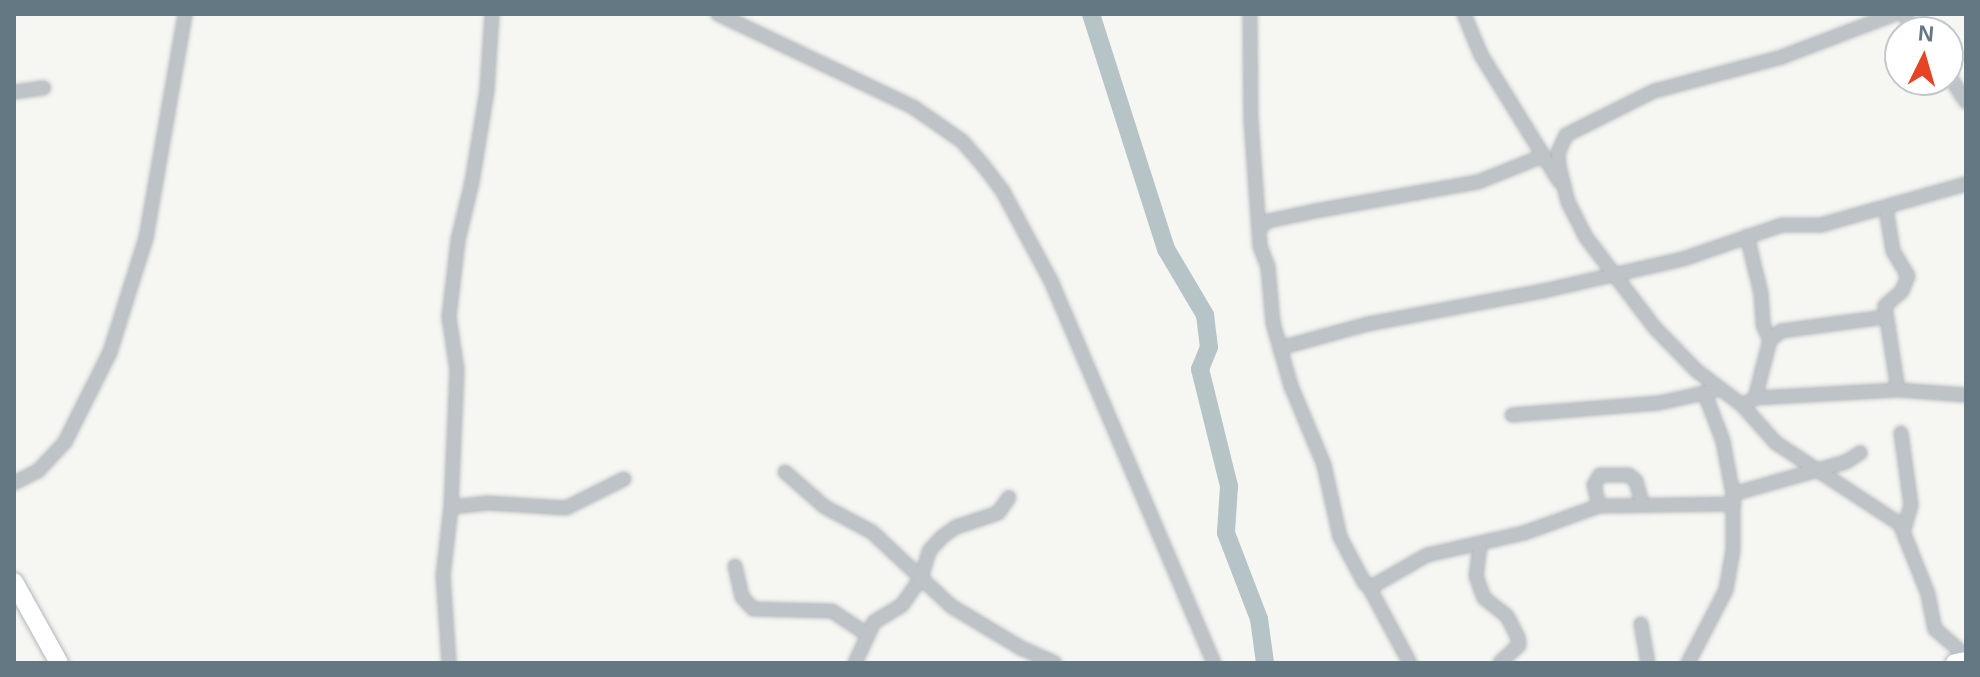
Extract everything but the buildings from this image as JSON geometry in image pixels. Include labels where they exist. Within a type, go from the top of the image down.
[{"type":"street","points":[[14,483],[38,471],[65,442],[110,352],[146,238],[185,14]]},
{"type":"street","points":[[449,663],[443,576],[451,507],[457,370],[449,317],[458,240],[472,182],[487,90],[492,14]]},
{"type":"street","points":[[718,14],[913,107],[962,141],[983,165],[1018,218],[1051,281],[1214,663]]},
{"type":"street","points":[[1250,14],[1248,82],[1259,228],[1280,348],[1295,399],[1324,465],[1340,537],[1410,663]]},
{"type":"street","points":[[1464,14],[1481,55],[1516,106],[1562,184],[1585,236],[1610,273],[1655,328],[1719,389],[1742,405],[1776,443],[1900,524],[1928,594],[1935,629],[1966,658],[1955,663]]},
{"type":"street","points":[[1562,184],[1558,153],[1566,135],[1574,130],[1608,117],[1674,83],[1782,57],[1896,14]]},
{"type":"street","points":[[14,92],[44,88]]},
{"type":"street","points":[[1259,228],[1268,221],[1315,211],[1478,182],[1543,156]]},
{"type":"street","points":[[1280,348],[1368,324],[1543,291],[1610,273],[1683,259],[1782,225],[1821,225],[1966,184]]},
{"type":"street","points":[[1886,208],[1893,251],[1908,276],[1902,291],[1889,299],[1885,317],[1898,390]]},
{"type":"street","points":[[1747,236],[1761,293],[1763,325],[1770,340]]},
{"type":"street","points":[[1755,398],[1770,340],[1781,331],[1885,317]]},
{"type":"street","points":[[1512,415],[1659,403],[1719,389]]},
{"type":"street","points":[[1742,405],[1755,398],[1898,390],[1966,395]]},
{"type":"street","points":[[1688,663],[1726,590],[1733,551],[1733,499],[1721,432],[1705,394]]},
{"type":"street","points":[[1901,433],[1911,505],[1904,530]]},
{"type":"street","points":[[1369,587],[1427,555],[1480,545],[1599,506],[1733,499],[1846,462],[1860,453]]},
{"type":"street","points":[[785,472],[825,507],[872,532],[951,606],[1055,663]]},
{"type":"street","points":[[1599,506],[1594,485],[1600,475],[1629,475],[1636,481],[1642,503]]},
{"type":"street","points":[[451,507],[487,503],[566,508],[624,479]]},
{"type":"street","points":[[855,663],[874,622],[902,605],[921,578],[924,561],[942,537],[956,527],[998,513],[1009,497]]},
{"type":"street","points":[[1480,545],[1476,576],[1484,598],[1507,616],[1518,638],[1519,645],[1500,663]]},
{"type":"street","points":[[735,566],[742,597],[753,609],[798,612],[826,609],[868,635]]},
{"type":"street","points":[[14,582],[59,663]]},
{"type":"street","points":[[1641,624],[1648,663]]},
{"type":"waterway","points":[[1091,14],[1166,249],[1205,315],[1209,347],[1200,369],[1229,486],[1226,533],[1259,619],[1265,663]]}]
